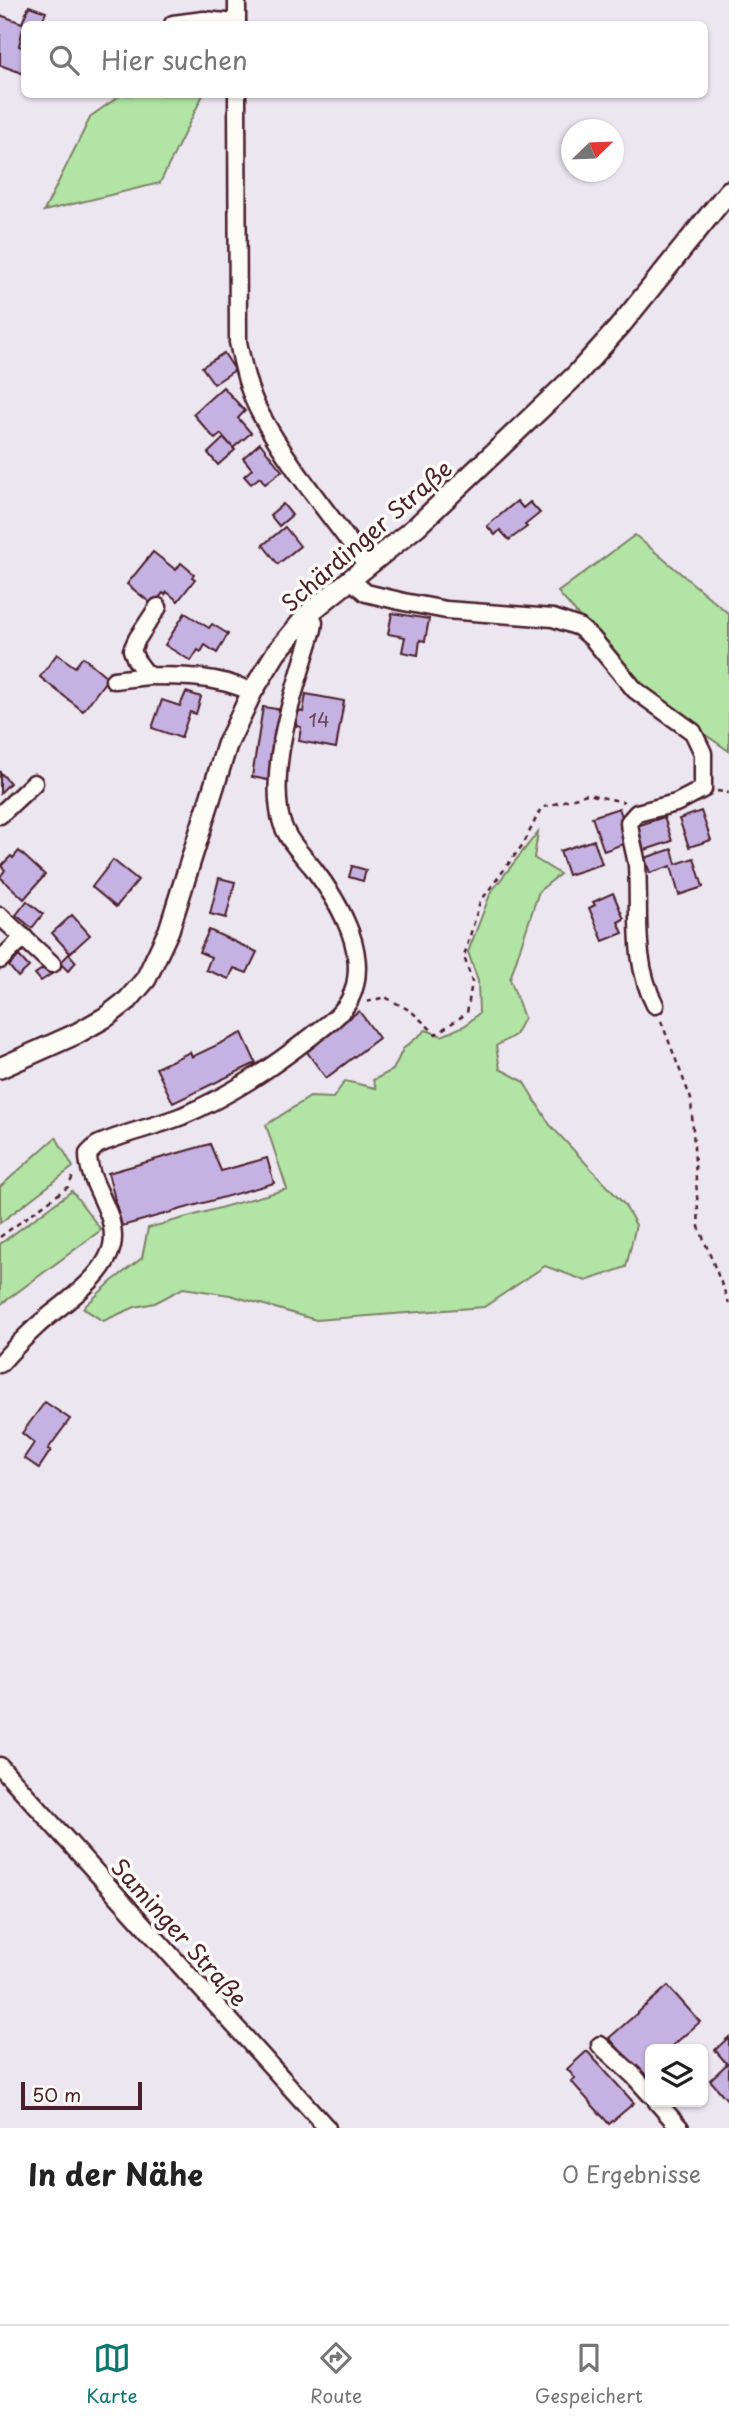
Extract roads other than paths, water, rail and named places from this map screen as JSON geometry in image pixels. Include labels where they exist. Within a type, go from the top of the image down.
[{"type":"main road","name":"Schärdinger Straße","points":[[0,1068],[76,1034],[106,1017],[128,1000],[146,979],[170,930],[227,745],[252,692],[276,653],[309,613],[427,518],[575,376],[635,308],[729,191]]},
{"type":"street","points":[[237,0],[237,21]]},
{"type":"street","points":[[237,98],[238,342],[247,380],[259,412],[368,567]]},
{"type":"street","points":[[351,580],[366,593],[404,602],[446,610],[552,618],[579,627],[592,638],[635,690],[694,732],[703,753],[703,789],[676,803],[637,813],[629,822],[636,863],[639,958],[643,978],[655,1005]]},
{"type":"street","points":[[148,676],[135,660],[132,650],[158,607]]},
{"type":"street","points":[[0,1364],[31,1332],[95,1276],[108,1259],[113,1236],[110,1217],[88,1164],[88,1154],[97,1145],[180,1116],[267,1072],[337,1017],[349,1000],[355,984],[357,963],[346,922],[329,891],[290,841],[283,828],[279,810],[280,761],[291,703],[313,629],[314,622],[309,613]]},
{"type":"street","points":[[114,680],[148,676],[197,676],[233,683],[252,692]]},
{"type":"street","points":[[0,815],[34,783]]},
{"type":"street","points":[[0,916],[52,964]]},
{"type":"street","points":[[0,960],[24,937]]},
{"type":"street","name":"Saminger Straße","points":[[0,1766],[327,2128]]},
{"type":"street","points":[[600,2045],[645,2088]]},
{"type":"street","points":[[661,2107],[680,2128]]}]
